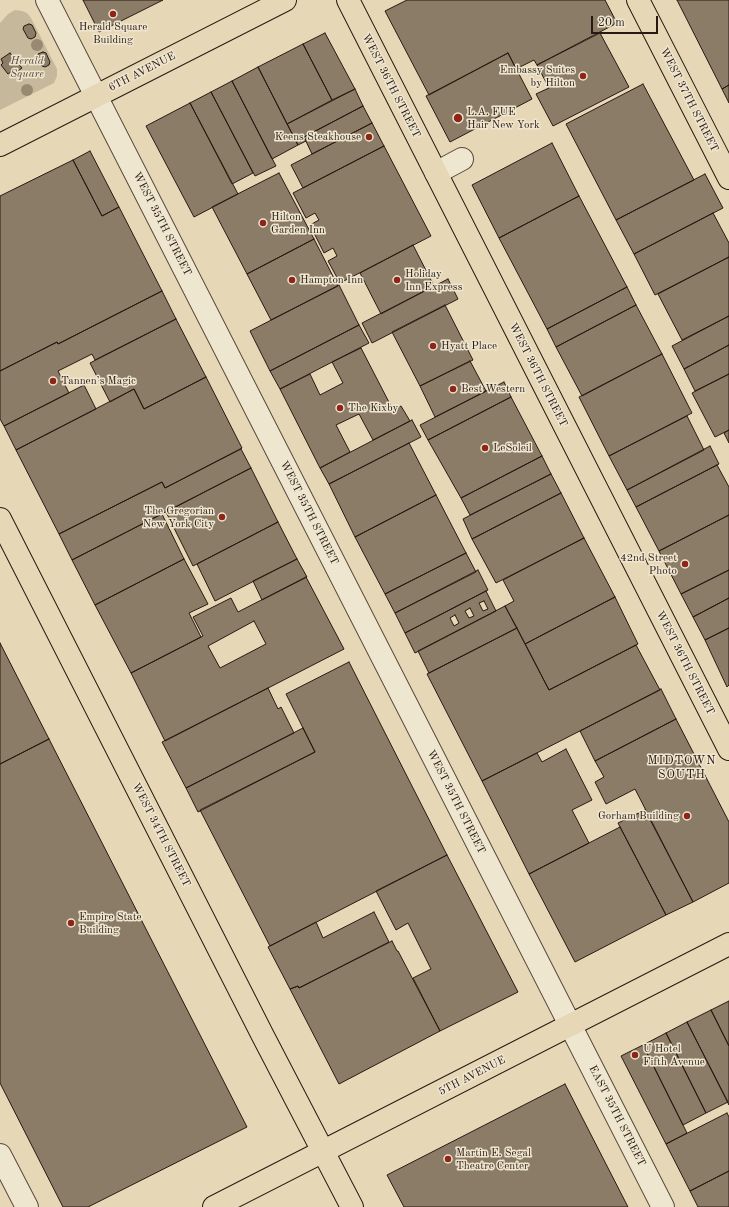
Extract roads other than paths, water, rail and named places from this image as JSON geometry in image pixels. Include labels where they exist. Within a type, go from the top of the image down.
[{"type":"main road","name":"6TH AVENUE","points":[[0,145],[285,0]]},
{"type":"main road","name":"WEST 36TH STREET","points":[[348,0],[729,750]]},
{"type":"main road","name":"WEST 37TH STREET","points":[[638,0],[729,178]]},
{"type":"main road","name":"WEST 34TH STREET","points":[[0,519],[263,1036],[352,1207]]},
{"type":"main road","name":"5TH AVENUE","points":[[214,1207],[729,944]]},
{"type":"street","name":"WEST 35TH STREET","points":[[48,0],[450,791],[571,1025]]},
{"type":"street","points":[[436,173],[462,159]]},
{"type":"street","name":"EAST 35TH STREET","points":[[571,1025],[663,1207]]},
{"type":"street","points":[[0,1155],[27,1207]]},
{"type":"place","name":"Herald Square Building","points":[[113,14]]},
{"type":"place","name":"Embassy Suites by Hilton","points":[[583,76]]},
{"type":"place","name":"L.A. FUE Hair New York","points":[[458,118]]},
{"type":"place","name":"Keens Steakhouse","points":[[369,137]]},
{"type":"place","name":"Hilton Garden Inn","points":[[263,223]]},
{"type":"place","name":"Hampton Inn","points":[[292,280]]},
{"type":"place","name":"Holiday Inn Express","points":[[397,280]]},
{"type":"place","name":"Hyatt Place","points":[[433,346]]},
{"type":"place","name":"Tannen’s Magic","points":[[53,381]]},
{"type":"place","name":"Best Western","points":[[453,389]]},
{"type":"place","name":"The Kixby","points":[[340,408]]},
{"type":"place","name":"LeSoleil","points":[[485,448]]},
{"type":"place","name":"The Gregorian New York City","points":[[222,517]]},
{"type":"place","name":"42nd Street Photo","points":[[685,564]]},
{"type":"place","name":"Gorham Building","points":[[687,816]]},
{"type":"place","name":"Empire State Building","points":[[71,923]]},
{"type":"place","name":"U Hotel Fifth Avenue","points":[[635,1055]]},
{"type":"place","name":"Martin E. Segal Theatre Center","points":[[448,1159]]},
{"type":"district","name":"MIDTOWN SOUTH","points":[[682,768]]},
{"type":"park label","name":"Herald Square","points":[[27,67]]}]
